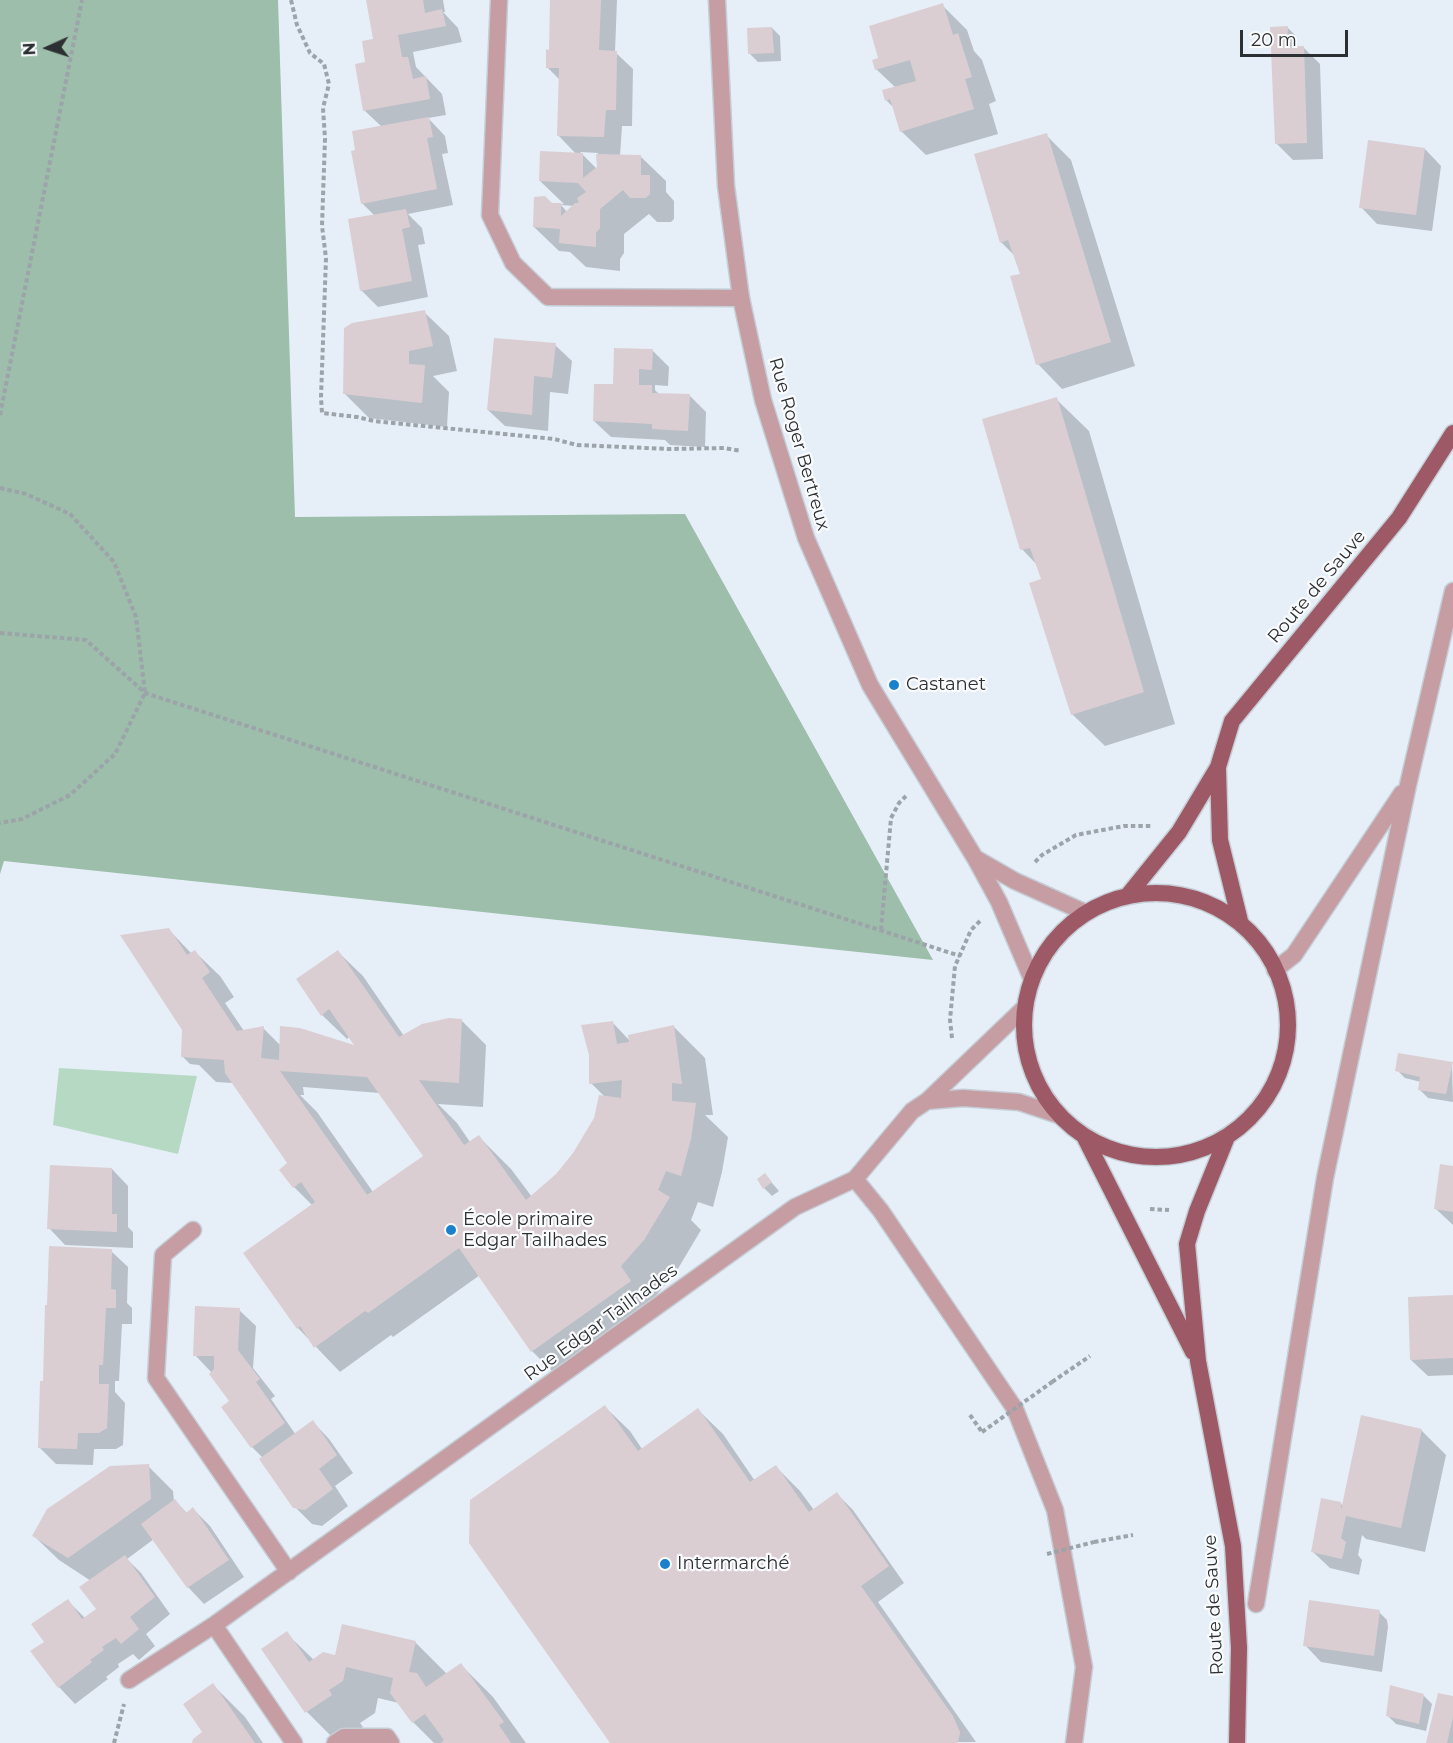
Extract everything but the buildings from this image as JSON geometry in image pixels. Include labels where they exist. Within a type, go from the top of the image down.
[{"type":"main road","name":"Route de Sauve","points":[[1129,894],[1179,832],[1218,768],[1232,721],[1399,518],[1453,433]]},
{"type":"main road","name":"Route de Sauve","points":[[1218,768],[1220,840],[1240,921]]},
{"type":"main road","points":[[1168,892],[1206,901],[1240,921],[1267,952],[1284,991],[1288,1032],[1280,1074],[1259,1110],[1227,1137],[1193,1153],[1156,1159],[1119,1153],[1085,1138],[1058,1115],[1036,1084],[1024,1048],[1023,1009],[1031,977],[1053,940],[1084,912],[1106,901],[1129,894],[1168,892]]},
{"type":"main road","name":"Route de Sauve","points":[[1227,1137],[1197,1211],[1187,1244],[1198,1360],[1233,1546],[1239,1648],[1238,1743]]},
{"type":"main road","name":"Route de Sauve","points":[[1085,1138],[1198,1360]]},
{"type":"street","points":[[499,0],[490,214],[513,263],[548,297],[741,298]]},
{"type":"street","name":"Rue Roger Bertreux","points":[[717,0],[726,186],[741,298],[763,400],[806,538],[870,685],[975,858],[999,902],[1031,977]]},
{"type":"street","points":[[1256,1604],[1325,1178],[1408,784],[1453,591]]},
{"type":"street","points":[[1275,970],[1294,955],[1408,784]]},
{"type":"street","name":"Rue Roger Bertreux","points":[[975,858],[1015,882],[1084,912]]},
{"type":"street","name":"Rue Edgar Tailhades","points":[[129,1680],[214,1625],[289,1572],[795,1207],[855,1179],[912,1111],[927,1101],[1023,1009]]},
{"type":"street","points":[[927,1101],[963,1098],[1019,1102],[1058,1115]]},
{"type":"street","points":[[855,1179],[881,1211],[1015,1408],[1055,1510],[1084,1667],[1074,1743]]},
{"type":"street","points":[[193,1230],[163,1255],[156,1378],[289,1572]]},
{"type":"street","points":[[214,1625],[294,1743]]},
{"type":"street","points":[[335,1743],[344,1737],[387,1737],[391,1743]]},
{"type":"path","points":[[0,415],[82,0]]},
{"type":"path","points":[[291,0],[297,25],[310,53],[324,64],[328,84],[322,108],[325,139],[322,225],[326,258],[322,413],[374,421],[555,439],[577,445],[724,448],[741,451]]},
{"type":"path","points":[[0,488],[26,494],[70,514],[114,562],[136,616],[145,693],[115,754],[70,795],[22,819],[0,823]]},
{"type":"path","points":[[0,633],[86,640],[145,693],[960,956]]},
{"type":"path","points":[[881,930],[891,818],[899,803],[926,776]]},
{"type":"path","points":[[1029,868],[1042,855],[1076,835],[1124,826],[1155,826]]},
{"type":"path","points":[[952,1040],[950,1020],[955,966],[971,930],[988,913]]},
{"type":"path","points":[[1143,1210],[1173,1210]]},
{"type":"path","points":[[970,1415],[982,1432],[1090,1356]]},
{"type":"path","points":[[1047,1554],[1133,1535]]},
{"type":"path","points":[[114,1743],[129,1680]]},
{"type":"green space","points":[[0,0],[278,0],[295,517],[685,514],[933,960],[4,861],[0,874]]},
{"type":"green space","points":[[59,1068],[197,1076],[178,1154],[53,1125]]},
{"type":"place","name":"Castanet","points":[[894,685]]},
{"type":"place","name":"École primaire Edgar Tailhades","points":[[451,1230]]},
{"type":"place","name":"Intermarché","points":[[665,1564]]}]
